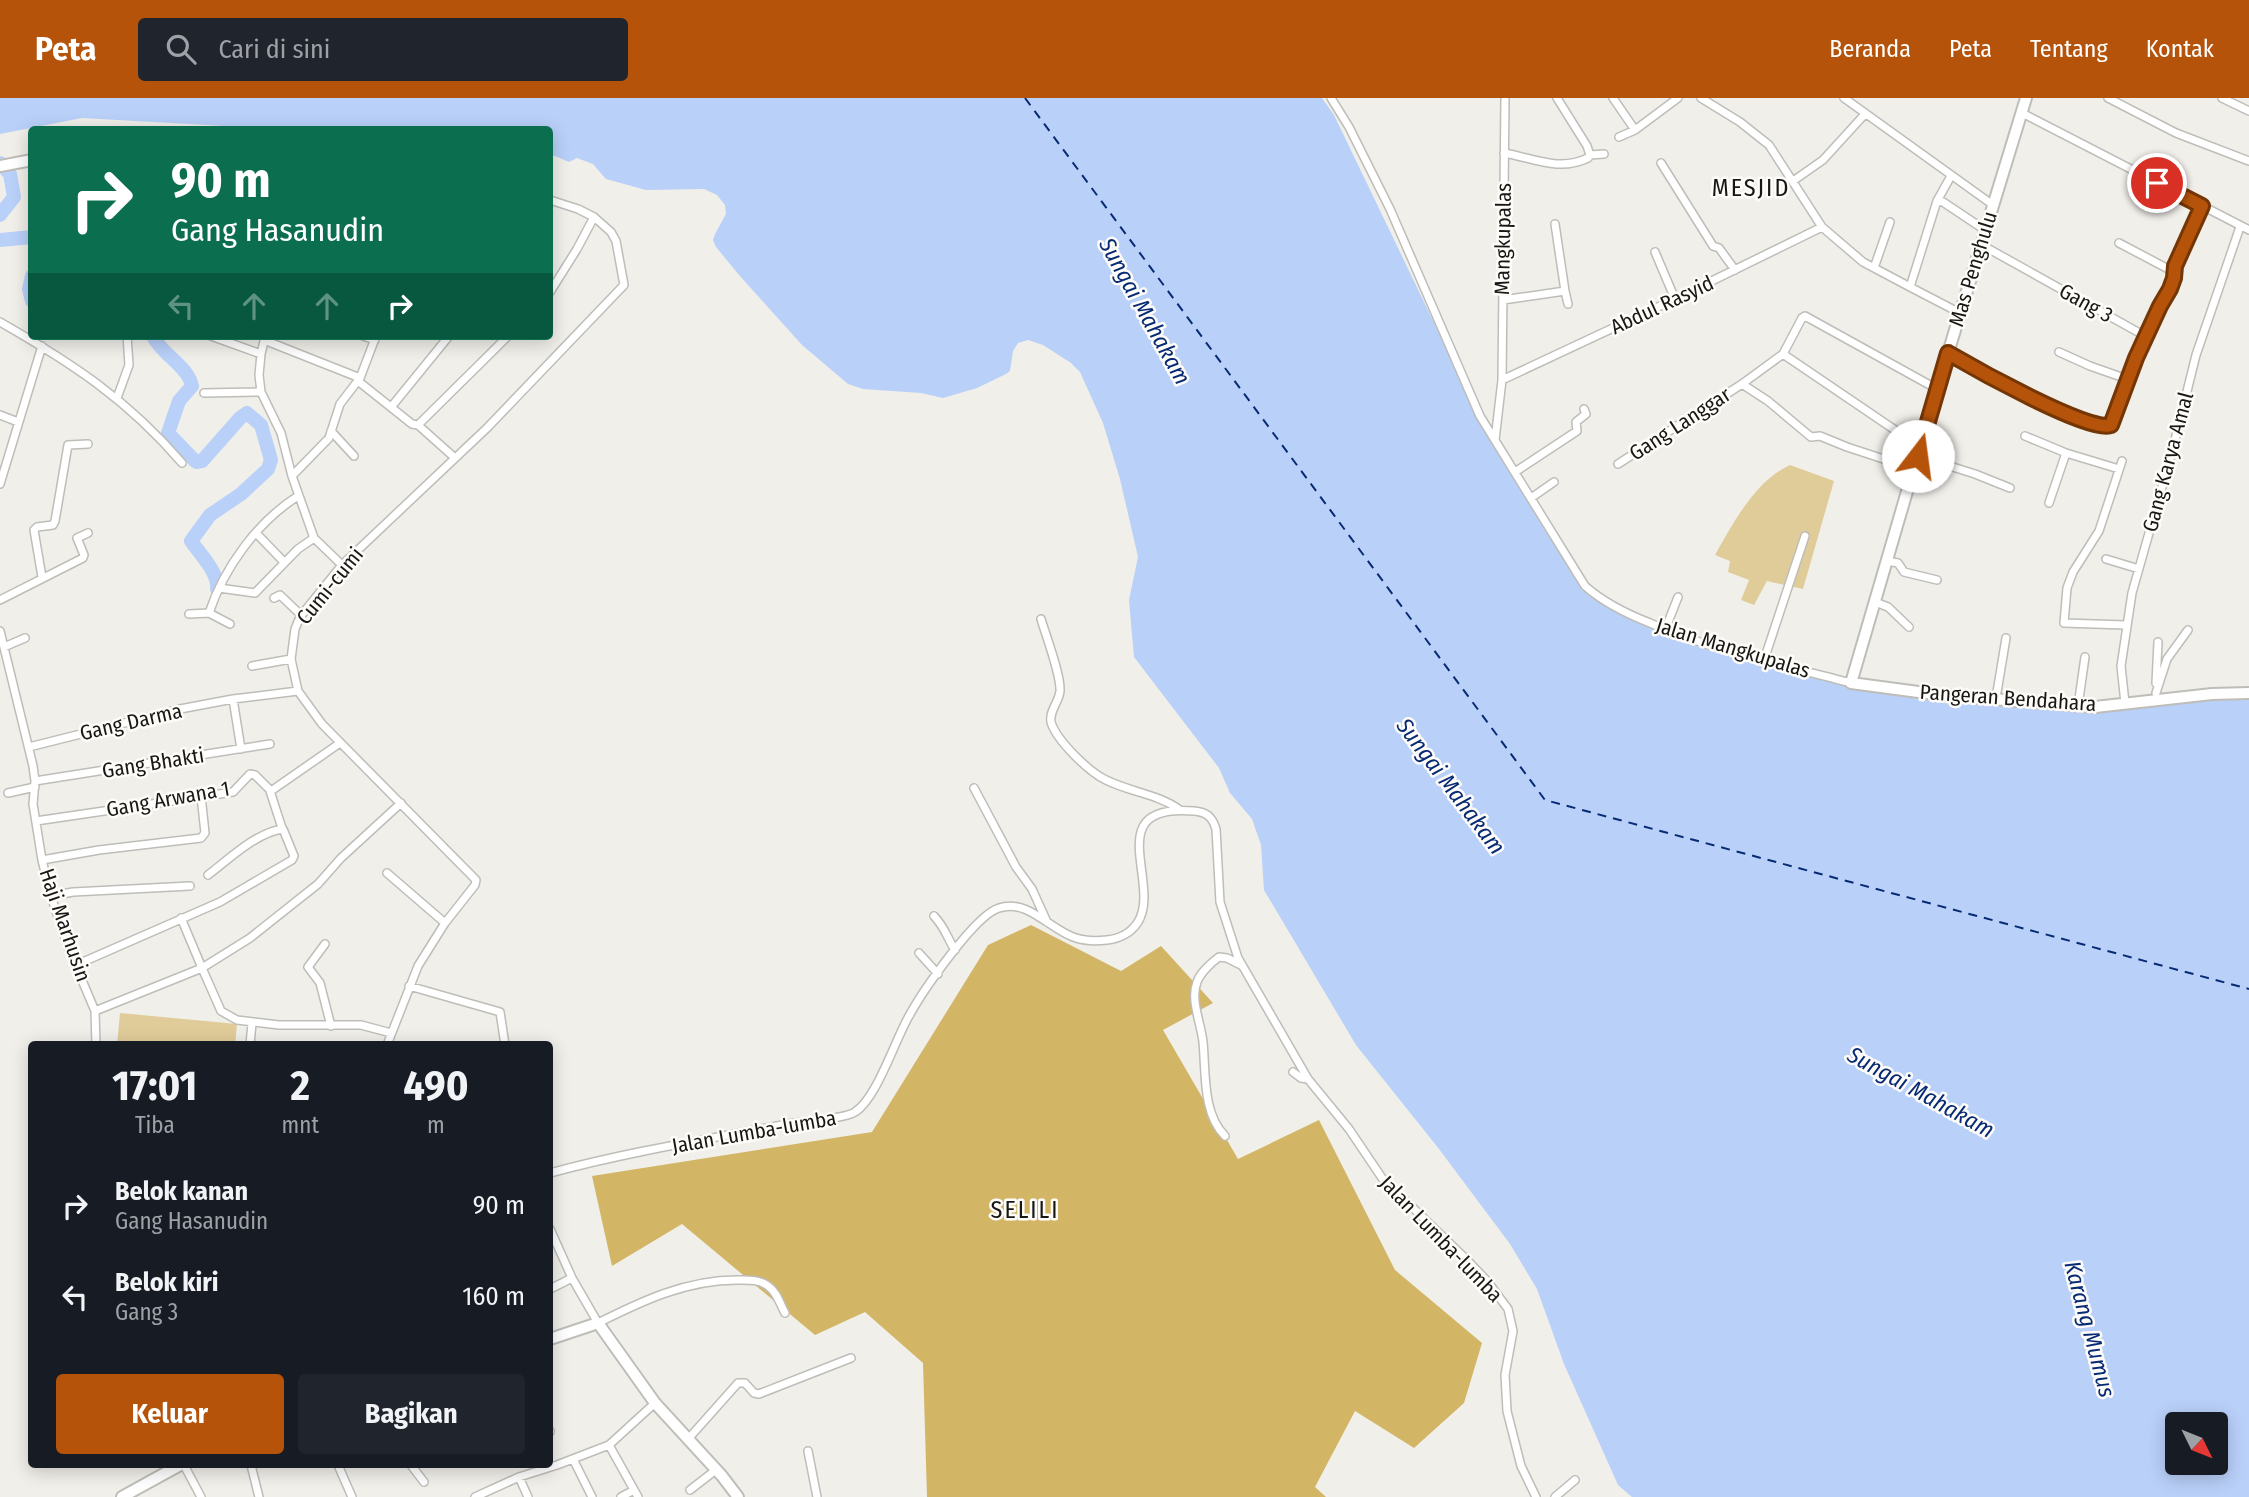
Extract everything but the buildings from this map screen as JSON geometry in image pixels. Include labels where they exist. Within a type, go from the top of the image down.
[{"type":"street","name":"Jalan Mangkupalas","points":[[1331,98],[1349,127],[1390,209],[1480,416],[1585,586],[1632,615],[1677,636],[1851,683]]},
{"type":"street","name":"Mangkupalas","points":[[1495,441],[1502,380],[1505,98]]},
{"type":"street","points":[[1557,98],[1590,155]]},
{"type":"street","points":[[1613,98],[1636,130]]},
{"type":"street","points":[[1619,137],[1636,130],[1678,98]]},
{"type":"street","points":[[1701,98],[1740,122],[1769,145],[1822,227],[1863,262],[1960,313]]},
{"type":"street","points":[[1844,98],[1993,205]]},
{"type":"street","name":"Mas Penghulu","points":[[1851,683],[1892,561],[1919,451],[2026,98]]},
{"type":"street","points":[[2108,98],[2176,133],[2249,161]]},
{"type":"street","points":[[2222,98],[2249,111]]},
{"type":"street","points":[[2022,113],[2249,230]]},
{"type":"street","points":[[1793,181],[1823,160],[1865,114]]},
{"type":"street","points":[[1504,153],[1551,165],[1584,161],[1590,155],[1604,154]]},
{"type":"street","points":[[0,166],[28,161]]},
{"type":"street","points":[[1661,163],[1707,239],[1719,248],[1735,271]]},
{"type":"street","points":[[1910,287],[1937,201],[1951,176]]},
{"type":"street","name":"Cumi-cumi","points":[[388,1041],[418,966],[445,923],[475,885],[475,878],[322,724],[298,691],[291,659],[295,628],[302,615],[342,565],[455,458],[624,285],[614,236],[594,217],[553,201]]},
{"type":"street","points":[[1937,201],[1985,230]]},
{"type":"street","points":[[1948,353],[2026,396],[2092,423],[2105,427],[2111,425],[2127,379],[2145,336],[2170,289],[2174,272],[2202,206]]},
{"type":"street","points":[[553,287],[594,217]]},
{"type":"street","points":[[1874,268],[1890,222]]},
{"type":"street","points":[[1555,224],[1569,304]]},
{"type":"street","name":"Abdul Rasyid","points":[[1502,380],[1735,271],[1822,227]]},
{"type":"street","name":"Gang Karya Amal","points":[[2125,703],[2122,666],[2126,625],[2139,569],[2196,355],[2240,227]]},
{"type":"street","points":[[2119,243],[2174,272]]},
{"type":"street","name":"Gang 3","points":[[1980,244],[2145,336]]},
{"type":"street","points":[[1655,252],[1675,299]]},
{"type":"street","points":[[1503,300],[1565,291]]},
{"type":"street","points":[[1937,389],[1805,316],[1783,354],[1919,451],[2010,488]]},
{"type":"street","points":[[0,322],[28,338]]},
{"type":"street","points":[[32,340],[70,363],[117,398],[155,431],[182,463]]},
{"type":"street","points":[[117,398],[129,365],[127,340]]},
{"type":"street","points":[[222,340],[261,354]]},
{"type":"street","points":[[264,340],[259,375],[261,392],[281,433],[298,496],[313,538],[342,565]]},
{"type":"street","points":[[270,340],[359,379],[455,458]]},
{"type":"street","points":[[292,476],[325,442],[340,404],[359,379],[374,340]]},
{"type":"street","points":[[392,406],[446,340]]},
{"type":"street","points":[[418,425],[504,340]]},
{"type":"street","points":[[0,484],[42,346]]},
{"type":"street","points":[[2059,352],[2127,379]]},
{"type":"street","name":"Gang Langgar","points":[[1618,464],[1742,384],[1783,354]]},
{"type":"street","points":[[1742,384],[1768,401],[1811,437],[1820,436],[1914,469]]},
{"type":"street","points":[[204,393],[261,392]]},
{"type":"street","points":[[1515,472],[1577,431],[1576,422],[1586,414],[1584,409]]},
{"type":"street","points":[[0,415],[18,422]]},
{"type":"street","points":[[331,431],[354,456]]},
{"type":"street","points":[[2025,436],[2066,453],[2121,465],[2099,531],[2073,572],[2067,587],[2064,623],[2126,625]]},
{"type":"street","points":[[42,577],[34,530],[55,522],[68,444],[88,444]]},
{"type":"street","points":[[2049,503],[2066,453]]},
{"type":"street","points":[[1531,498],[1554,482]]},
{"type":"street","points":[[209,613],[234,561],[273,514],[298,496]]},
{"type":"street","points":[[0,600],[83,557],[77,538],[88,533]]},
{"type":"street","points":[[256,533],[284,562]]},
{"type":"street","points":[[1764,660],[1805,536]]},
{"type":"street","points":[[219,588],[255,593],[284,562],[313,538]]},
{"type":"street","points":[[2106,559],[2139,569]]},
{"type":"street","points":[[1892,561],[1904,572],[1937,580]]},
{"type":"street","points":[[274,598],[280,595],[302,615]]},
{"type":"street","points":[[1665,630],[1678,597]]},
{"type":"street","points":[[1879,604],[1893,611],[1909,627]]},
{"type":"street","points":[[189,614],[209,613],[230,624]]},
{"type":"street","points":[[1041,619],[1060,691],[1051,722],[1059,735],[1077,758],[1106,780],[1170,803],[1180,810]]},
{"type":"street","points":[[2156,697],[2167,659],[2188,630]]},
{"type":"street","name":"Haji Marhusin","points":[[0,631],[29,747],[35,784],[33,804],[42,860],[51,896],[95,1011],[96,1041]]},
{"type":"street","points":[[4,647],[25,638]]},
{"type":"street","points":[[1996,698],[2006,638]]},
{"type":"street","points":[[2156,697],[2158,642]]},
{"type":"street","points":[[2078,706],[2085,657]]},
{"type":"street","points":[[252,666],[291,659]]},
{"type":"street","points":[[0,669],[9,667]]},
{"type":"street","name":"Pangeran Bendahara","points":[[1851,683],[1941,695],[2095,707],[2156,697],[2249,693]]},
{"type":"street","name":"Gang Darma","points":[[29,747],[159,714],[233,699],[298,691]]},
{"type":"street","points":[[233,699],[241,748]]},
{"type":"street","points":[[76,965],[220,902],[292,860],[294,856],[270,791],[340,743]]},
{"type":"street","name":"Gang Bhakti","points":[[8,793],[35,784],[270,744]]},
{"type":"street","name":"Gang Arwana 1","points":[[36,821],[235,792],[250,774],[255,775],[270,791]]},
{"type":"street","points":[[974,788],[1016,867],[1032,888],[1048,923]]},
{"type":"street","points":[[42,860],[201,838],[205,833],[201,796]]},
{"type":"street","points":[[95,1011],[202,968],[250,938],[318,884],[341,858],[401,803]]},
{"type":"street","name":"Jalan Lumba-lumba","points":[[553,1172],[629,1155],[847,1115],[856,1111],[873,1088],[909,1014],[955,950],[981,920],[1002,906],[1015,906],[1074,938],[1114,940],[1137,924],[1143,903],[1139,841],[1143,827],[1155,816],[1180,810],[1202,812],[1213,820],[1216,829],[1220,902],[1241,965],[1308,1079],[1349,1129],[1382,1178],[1466,1259],[1508,1309],[1514,1331],[1505,1375],[1507,1411],[1521,1466],[1536,1497]]},
{"type":"street","points":[[208,876],[243,849],[282,828]]},
{"type":"street","points":[[387,873],[445,923]]},
{"type":"street","points":[[51,896],[74,892],[190,886]]},
{"type":"street","points":[[934,916],[946,928],[947,937],[955,950]]},
{"type":"street","points":[[181,918],[221,1011],[237,1020],[253,1023],[361,1025],[391,1033]]},
{"type":"street","points":[[325,944],[308,967],[320,983],[331,1026]]},
{"type":"street","points":[[919,953],[938,974]]},
{"type":"street","points":[[1225,1136],[1219,1130],[1211,1110],[1196,985],[1219,957],[1241,965]]},
{"type":"street","points":[[409,986],[500,1012],[504,1041]]},
{"type":"street","points":[[251,1041],[253,1023]]},
{"type":"street","points":[[1293,1072],[1301,1079],[1308,1079]]},
{"type":"street","points":[[553,1235],[572,1278],[598,1323],[655,1403],[717,1469],[738,1497]]},
{"type":"street","points":[[553,1288],[572,1278]]},
{"type":"street","points":[[553,1338],[598,1323],[642,1301],[685,1286],[715,1280],[760,1282],[776,1294],[785,1313]]},
{"type":"street","points":[[689,1438],[738,1383],[745,1382],[754,1393],[759,1394],[851,1359]]},
{"type":"street","points":[[553,1465],[609,1445],[655,1403]]},
{"type":"street","points":[[609,1445],[636,1494],[621,1497]]},
{"type":"street","points":[[808,1451],[817,1497]]},
{"type":"street","points":[[573,1459],[592,1497]]},
{"type":"street","points":[[122,1497],[176,1468]]},
{"type":"street","points":[[184,1468],[201,1497]]},
{"type":"street","points":[[252,1468],[259,1497]]},
{"type":"street","points":[[339,1468],[352,1497]]},
{"type":"street","points":[[413,1468],[424,1482]]},
{"type":"street","points":[[526,1468],[529,1473]]},
{"type":"street","points":[[475,1497],[545,1468]]},
{"type":"street","points":[[690,1490],[717,1469]]},
{"type":"street","points":[[517,1497],[527,1495],[519,1477]]},
{"type":"street","points":[[1555,1497],[1574,1480]]},
{"type":"shaded area","points":[[1790,465],[1834,481],[1803,589],[1767,581],[1754,605],[1741,600],[1749,580],[1728,572],[1730,561],[1715,555],[1737,517],[1756,492],[1777,472]]},
{"type":"shaded area","points":[[1031,925],[1121,971],[1161,946],[1213,1003],[1163,1030],[1238,1159],[1319,1120],[1395,1270],[1482,1343],[1464,1403],[1414,1448],[1355,1411],[1315,1487],[1326,1497],[927,1497],[923,1363],[865,1312],[815,1335],[682,1224],[612,1266],[592,1176],[872,1132],[988,945]]},
{"type":"shaded area","points":[[120,1013],[237,1024],[235,1041],[117,1041]]},
{"type":"water","points":[[0,98],[1322,98],[1334,115],[1491,441],[1588,595],[1668,634],[1758,663],[1815,677],[2099,709],[2249,695],[2249,1497],[1632,1497],[1618,1485],[1564,1364],[1537,1289],[1510,1244],[1356,1045],[1264,890],[1261,845],[1252,819],[1230,793],[1219,768],[1134,657],[1129,600],[1138,557],[1120,479],[1103,423],[1080,372],[1043,345],[1028,340],[1018,343],[1013,351],[1010,371],[1006,374],[977,388],[943,398],[921,393],[863,389],[848,384],[802,345],[716,247],[713,240],[726,214],[725,205],[717,195],[704,189],[646,190],[606,179],[593,164],[577,158],[569,162],[553,155],[553,126],[223,126],[82,118],[28,126],[28,129],[0,134]]},
{"type":"waterway","points":[[0,163],[10,174],[14,197],[0,215]]},
{"type":"waterway","points":[[0,240],[28,237]]},
{"type":"waterway","points":[[155,340],[185,372],[192,386],[179,401],[168,433],[196,462],[202,461],[247,413],[261,425],[271,460],[268,469],[241,494],[210,515],[191,541],[212,570],[217,589]]},
{"type":"ferry route","points":[[1025,98],[1545,800],[2249,989]]},
{"type":"district","name":"MESJID","points":[[1751,188]]},
{"type":"district","name":"SELILI","points":[[1025,1210]]},
{"type":"route","points":[[1918,456],[1948,353],[2026,396],[2092,423],[2105,427],[2111,425],[2127,379],[2145,336],[2170,289],[2175,266],[2202,206],[2157,183]]},
{"type":"water label","name":"Sungai Mahakam","points":[[1145,311]]},
{"type":"water label","name":"Sungai Mahakam","points":[[1451,786]]},
{"type":"water label","name":"Sungai Mahakam","points":[[1921,1092]]},
{"type":"water label","name":"Karang Mumus","points":[[2090,1329]]}]
